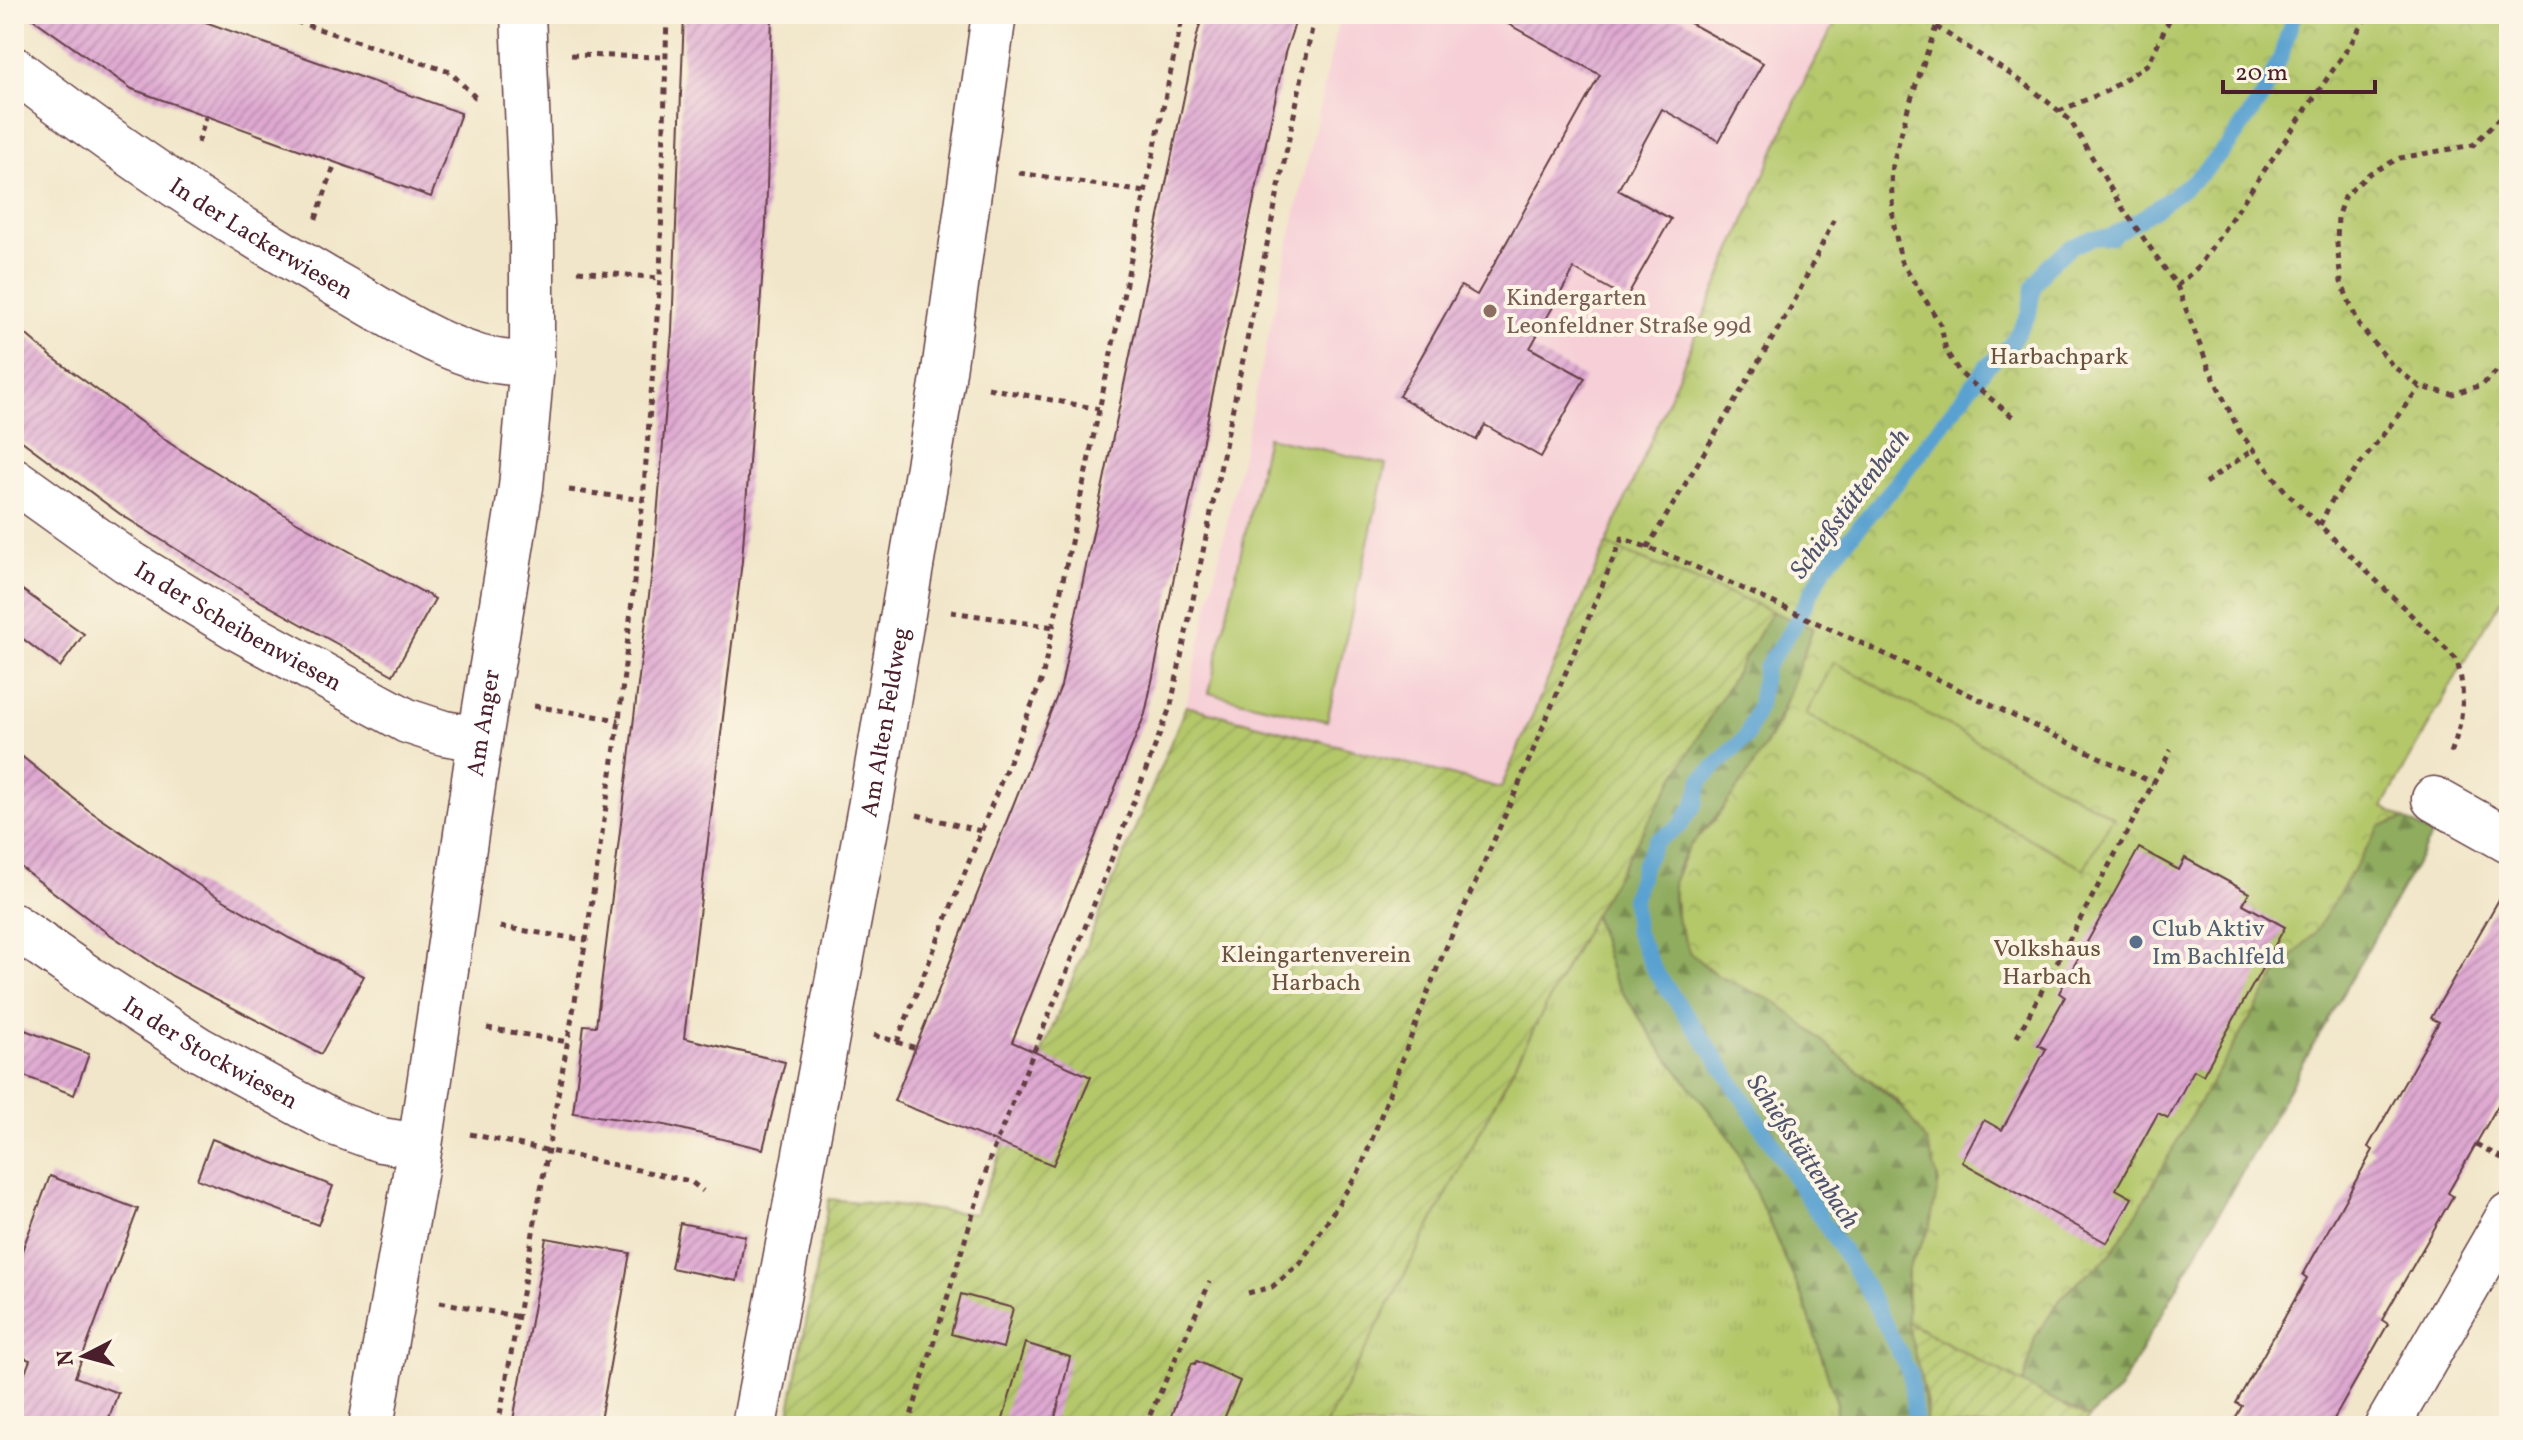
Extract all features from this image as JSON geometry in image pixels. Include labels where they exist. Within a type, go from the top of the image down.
[{"type":"street","name":"Am Anger","points":[[371,1426],[420,1146],[521,487],[532,364],[532,224],[523,14]]},
{"type":"street","name":"Am Alten Feldweg","points":[[754,1426],[871,802],[940,394],[994,14]]},
{"type":"street","name":"In der Lackerwiesen","points":[[14,69],[189,195],[345,290],[427,336],[473,356],[532,364]]},
{"type":"street","name":"In der Scheibenwiesen","points":[[14,480],[127,561],[248,634],[407,721],[444,733],[480,739]]},
{"type":"street","points":[[2434,799],[2509,841]]},
{"type":"street","name":"In der Stockwiesen","points":[[14,926],[197,1048],[334,1123],[381,1140],[420,1146]]},
{"type":"street","points":[[2387,1426],[2509,1215]]},
{"type":"path","points":[[273,14],[450,72],[475,97],[488,98]]},
{"type":"path","points":[[498,1426],[586,940],[619,720],[643,500],[660,278],[667,14]]},
{"type":"path","points":[[897,1042],[1042,679],[1183,14]]},
{"type":"path","points":[[908,1426],[991,1155],[1084,930],[1171,705],[1315,14]]},
{"type":"path","points":[[1916,14],[2027,85],[2070,120],[2121,206],[2177,286],[2208,366],[2239,431],[2286,492],[2456,659],[2464,682],[2459,733],[2434,799]]},
{"type":"path","points":[[2059,111],[2107,91],[2148,64],[2172,14]]},
{"type":"path","points":[[2177,286],[2199,266],[2368,14]]},
{"type":"path","points":[[1936,27],[1908,108],[1891,171],[1893,221],[1901,261],[1941,325],[1946,351],[1960,373],[2013,417]]},
{"type":"path","points":[[590,56],[665,57]]},
{"type":"path","points":[[2509,109],[2473,145],[2400,158],[2370,173],[2344,197],[2338,215],[2337,244],[2341,282],[2359,325],[2393,366],[2420,387],[2452,394],[2482,385],[2503,365],[2509,346]]},
{"type":"path","points":[[312,232],[335,163]]},
{"type":"path","points":[[1010,172],[1145,192]]},
{"type":"path","points":[[1647,548],[1793,304],[1834,220]]},
{"type":"path","points":[[588,272],[660,278]]},
{"type":"path","points":[[979,386],[1099,409]]},
{"type":"path","points":[[2320,525],[2331,502],[2420,387]]},
{"type":"path","points":[[2205,483],[2254,449]]},
{"type":"path","points":[[577,491],[643,500]]},
{"type":"path","points":[[1248,1293],[1272,1287],[1300,1264],[1361,1168],[1438,966],[1519,784],[1622,538],[1676,558],[2153,783]]},
{"type":"path","points":[[941,610],[1054,627]]},
{"type":"path","points":[[544,707],[619,720]]},
{"type":"path","points":[[2017,1037],[2171,750]]},
{"type":"path","points":[[908,812],[981,831]]},
{"type":"path","points":[[493,926],[586,940]]},
{"type":"path","points":[[506,1031],[568,1042]]},
{"type":"path","points":[[868,1033],[916,1048]]},
{"type":"path","points":[[464,1133],[690,1181],[703,1191]]},
{"type":"path","points":[[2476,1144],[2509,1162]]},
{"type":"path","points":[[1145,1426],[1210,1282]]},
{"type":"path","points":[[465,1306],[519,1317]]},
{"type":"shaded area","name":"Kindergarten Leonfeldner Straße 99d","points":[[1340,14],[1840,14],[1806,77],[1501,788],[1186,706]]},
{"type":"green space","name":"Harbachpark","points":[[1840,14],[2509,14],[2509,588],[2383,807],[2404,819],[2380,826],[2316,931],[2278,972],[2109,1256],[2064,1294],[2035,1337],[2023,1384],[1907,1322],[1908,1269],[1929,1230],[1939,1182],[1927,1142],[1898,1101],[1778,1003],[1718,976],[1690,953],[1678,922],[1673,883],[1688,848],[1717,817],[1752,768],[1778,723],[1813,628],[1606,545],[1806,77]]},
{"type":"green space","points":[[1267,437],[1386,464],[1327,721],[1209,693]]},
{"type":"green space","name":"Kleingartenverein Harbach","points":[[1606,545],[1772,611],[1594,914],[1325,1426],[787,1426],[829,1199],[975,1214],[1186,706],[1501,788]]},
{"type":"green space","points":[[1772,611],[1813,628],[1784,705],[1761,753],[1731,798],[1682,859],[1674,877],[1675,913],[1684,939],[1699,961],[1721,977],[1781,1005],[1900,1106],[1926,1140],[1935,1163],[1937,1199],[1932,1223],[1909,1266],[1906,1291],[1910,1330],[1923,1387],[1926,1426],[1837,1426],[1837,1404],[1804,1301],[1733,1141],[1660,1048],[1613,978],[1594,914]]},
{"type":"green space","points":[[1834,662],[2113,817],[2084,869],[1806,714]]},
{"type":"green space","points":[[2404,819],[2432,835],[2119,1390],[2088,1418],[2023,1384],[2035,1337],[2064,1294],[2109,1256],[2278,972],[2316,931],[2380,826]]},
{"type":"green space","points":[[1594,914],[1613,978],[1660,1048],[1733,1141],[1804,1301],[1837,1404],[1837,1426],[1325,1426]]},
{"type":"green space","points":[[1907,1322],[2088,1418],[2085,1426],[1926,1426],[1927,1403]]},
{"type":"building","points":[[26,14],[183,14],[461,113],[431,197],[132,89]]},
{"type":"building","points":[[684,14],[772,14],[766,224],[742,561],[684,1038],[785,1062],[763,1149],[665,1125],[573,1113],[584,1025],[596,1026],[654,555],[672,331]]},
{"type":"building","points":[[1203,14],[1298,14],[1285,53],[1145,714],[1012,1042],[1091,1077],[1053,1165],[894,1101],[1061,686]]},
{"type":"building","points":[[1490,14],[1674,14],[1763,63],[1719,141],[1662,109],[1618,190],[1671,219],[1626,298],[1574,269],[1530,348],[1585,378],[1541,457],[1485,425],[1476,440],[1399,396],[1461,286],[1477,295],[1600,75]]},
{"type":"building","points":[[14,324],[52,357],[171,444],[293,520],[435,599],[393,675],[251,596],[120,514],[14,435]]},
{"type":"building","points":[[14,584],[84,634],[60,667],[14,632]]},
{"type":"building","points":[[14,750],[87,809],[206,890],[289,938],[364,976],[321,1054],[172,976],[99,927],[14,862]]},
{"type":"building","name":"Volkshaus Harbach","points":[[2139,848],[2179,870],[2185,858],[2249,893],[2243,904],[2285,927],[2203,1075],[2194,1070],[2168,1118],[2158,1113],[2116,1189],[2132,1198],[2107,1243],[1962,1162],[1984,1120],[2002,1130],[2046,1049],[2038,1045],[2065,997],[2059,993]]},
{"type":"building","points":[[2509,882],[2509,1086],[2448,1193],[2453,1196],[2382,1320],[2388,1324],[2330,1426],[2231,1426],[2242,1406],[2236,1403],[2307,1278],[2303,1275],[2373,1150],[2368,1147],[2439,1022],[2431,1018]]},
{"type":"building","points":[[14,1026],[89,1054],[74,1095],[14,1072]]},
{"type":"building","points":[[212,1139],[333,1186],[318,1225],[197,1179]]},
{"type":"building","points":[[50,1176],[138,1209],[75,1377],[118,1393],[106,1426],[14,1426],[14,1401],[30,1360],[14,1354],[14,1272]]},
{"type":"building","points":[[680,1223],[745,1236],[737,1281],[671,1268]]},
{"type":"building","points":[[546,1238],[630,1253],[599,1426],[512,1426]]},
{"type":"building","points":[[961,1294],[1013,1308],[1003,1348],[951,1334]]},
{"type":"building","points":[[1025,1343],[1070,1357],[1053,1426],[1001,1426]]},
{"type":"building","points":[[1197,1361],[1240,1381],[1221,1426],[1167,1426],[1192,1363]]},
{"type":"waterway","name":"Schießstättenbach","points":[[1916,1426],[1910,1374],[1866,1287],[1715,1056],[1654,970],[1636,931],[1633,899],[1644,864],[1656,841],[1680,826],[1695,804],[1702,779],[1746,737],[1759,705],[1765,668],[1792,629],[1826,565],[1896,484],[1986,367],[2010,345],[2029,314],[2033,288],[2047,266],[2071,247],[2092,238],[2110,237],[2154,210],[2199,176],[2228,146],[2263,96],[2281,56],[2294,14]]},
{"type":"place","name":"Kindergarten Leonfeldner Straße 99d","points":[[1490,311]]},
{"type":"place","name":"Club Aktiv Im Bachlfeld","points":[[2136,942]]}]
